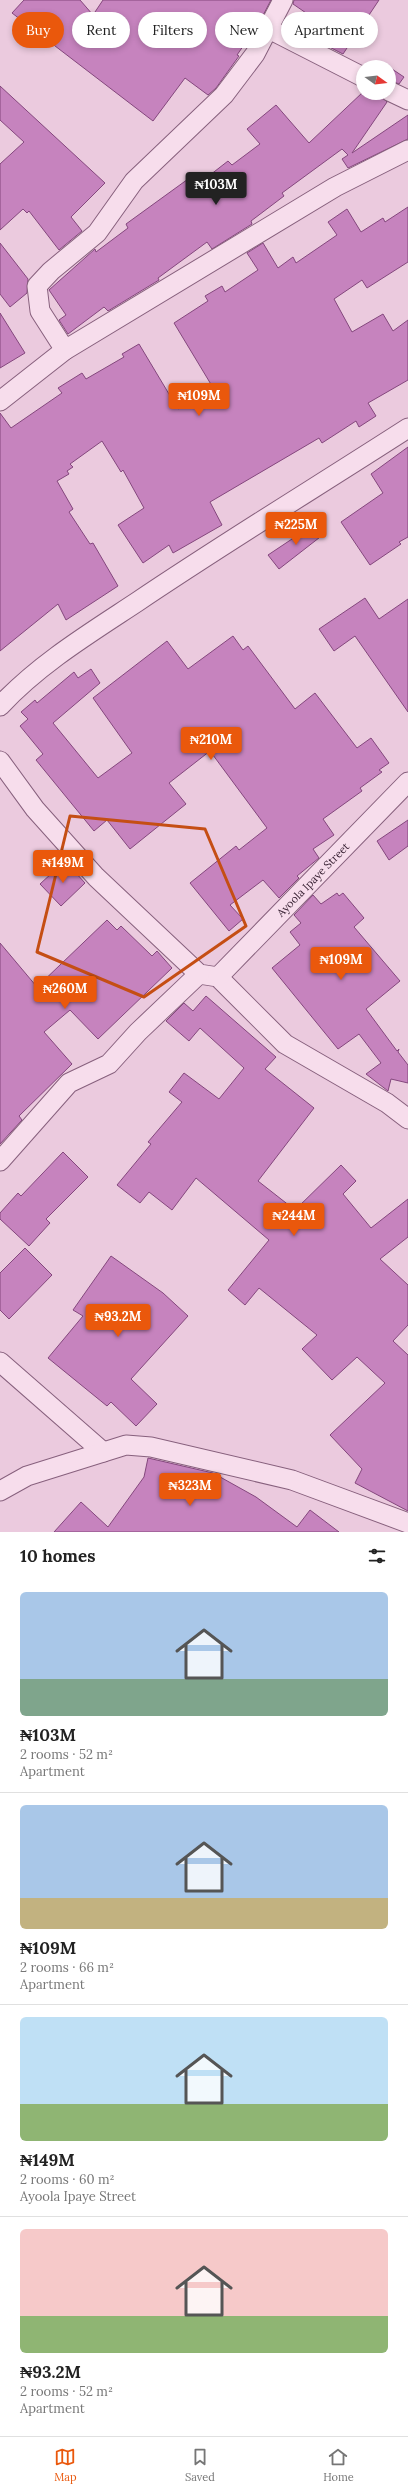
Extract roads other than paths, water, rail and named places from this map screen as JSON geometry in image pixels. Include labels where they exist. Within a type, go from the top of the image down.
[{"type":"street","points":[[273,21],[283,0]]},
{"type":"street","points":[[273,31],[356,73]]},
{"type":"street","points":[[65,350],[40,311],[37,286],[51,271],[96,233],[134,181],[224,95],[258,48]]},
{"type":"street","points":[[396,94],[408,100]]},
{"type":"street","points":[[0,401],[65,350],[335,187],[408,151]]},
{"type":"street","points":[[0,706],[15,690],[67,648],[208,554],[408,428]]},
{"type":"street","points":[[0,762],[35,808],[96,877],[285,1044],[387,1103],[408,1119]]},
{"type":"street","name":"Ayoola Ipaye Street","points":[[0,1161],[69,1083],[109,1064],[138,1032],[208,975],[408,782]]},
{"type":"street","points":[[0,1362],[103,1452]]},
{"type":"street","points":[[0,1491],[27,1476],[126,1445],[151,1447],[292,1480],[408,1524]]}]
